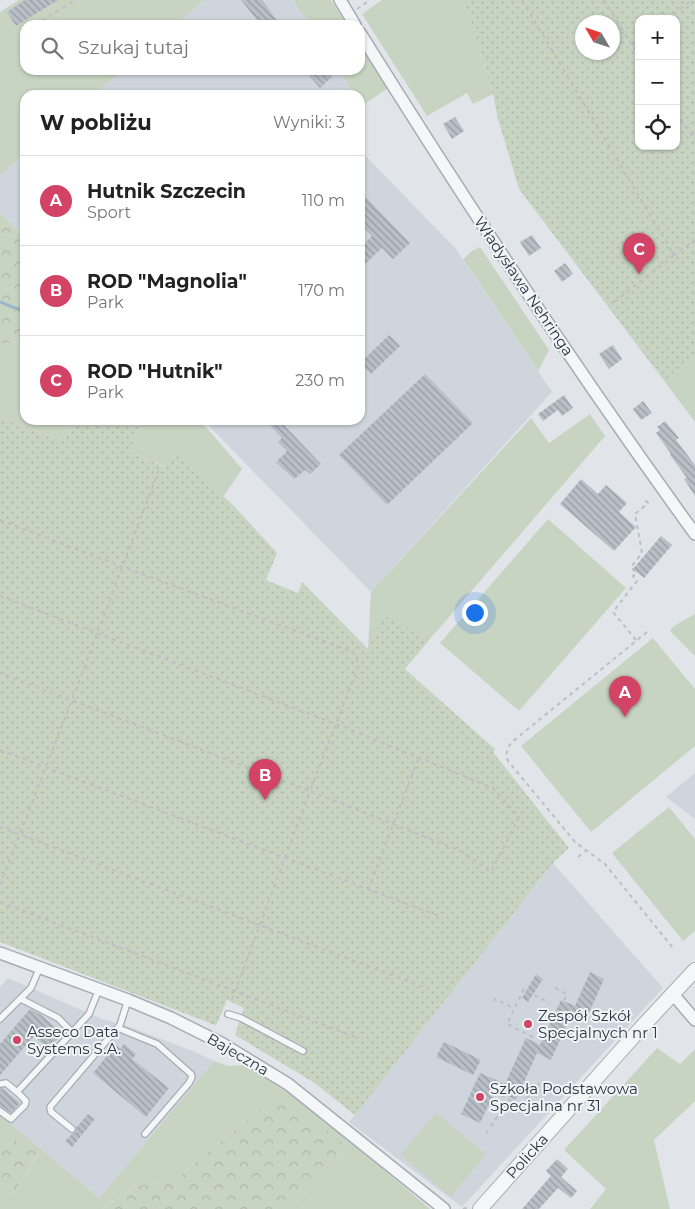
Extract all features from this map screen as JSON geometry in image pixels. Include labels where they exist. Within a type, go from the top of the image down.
[{"type":"street","points":[[340,0],[352,20]]},
{"type":"street","name":"Władysława Nehringa","points":[[365,41],[441,162],[590,385],[693,526]]},
{"type":"street","name":"Bajeczna","points":[[0,953],[128,1000],[208,1036],[288,1084],[444,1209]]},
{"type":"street","name":"Policka","points":[[480,1209],[672,993],[695,970]]},
{"type":"street","points":[[672,993],[695,1020]]},
{"type":"lane","points":[[0,1019],[30,988],[40,967]]},
{"type":"lane","points":[[17,1092],[89,1014],[99,989]]},
{"type":"lane","points":[[21,999],[58,1018],[72,1032]]},
{"type":"lane","points":[[72,1129],[51,1112],[50,1107],[118,1028],[128,1000]]},
{"type":"lane","points":[[228,1014],[241,1018],[303,1051]]},
{"type":"lane","points":[[118,1028],[157,1044],[192,1077],[189,1083],[145,1134]]},
{"type":"lane","points":[[0,1084],[6,1083],[26,1101],[12,1118],[8,1118],[0,1111]]},
{"type":"path","points":[[43,20],[75,0]]},
{"type":"path","points":[[348,14],[370,0]]},
{"type":"path","points":[[522,0],[674,255]]},
{"type":"path","points":[[604,0],[635,50]]},
{"type":"path","points":[[672,15],[692,0]]},
{"type":"path","points":[[680,118],[695,140]]},
{"type":"path","points":[[614,302],[695,240]]},
{"type":"path","points":[[0,885],[160,467]]},
{"type":"path","points":[[636,640],[613,612],[637,581],[633,576],[636,573],[630,567],[642,553],[635,514],[648,503],[644,499]]},
{"type":"path","points":[[0,520],[353,652],[359,665],[231,1002]]},
{"type":"path","points":[[0,596],[336,724],[493,788],[519,817],[491,872],[463,852],[310,791],[0,673]]},
{"type":"path","points":[[647,632],[512,742],[507,749],[506,755],[508,761],[575,842],[605,864],[673,948]]},
{"type":"path","points":[[0,750],[439,916]]},
{"type":"path","points":[[368,890],[419,757]]},
{"type":"path","points":[[0,827],[426,988]]},
{"type":"path","points":[[578,857],[585,850]]},
{"type":"path","points":[[0,902],[358,1038]]},
{"type":"path","points":[[555,988],[567,994],[564,1001]]},
{"type":"path","points":[[533,1037],[507,1024],[524,989],[549,1003]]},
{"type":"path","points":[[494,1002],[495,999],[515,1008]]},
{"type":"path","points":[[501,1095],[520,1106],[540,1084]]},
{"type":"path","points":[[486,1133],[509,1100]]},
{"type":"shaded area","points":[[204,0],[293,0],[307,20],[181,20]]},
{"type":"shaded area","points":[[117,75],[342,75],[352,90],[100,90]]},
{"type":"shaded area","points":[[365,155],[455,248],[552,392],[371,592],[208,425],[365,425]]},
{"type":"shaded area","points":[[20,158],[20,234],[0,213],[0,175]]},
{"type":"shaded area","points":[[695,773],[695,819],[666,797]]},
{"type":"shaded area","name":"Zespół Szkół Specjalnych nr 1","points":[[553,863],[663,988],[462,1207],[349,1122]]},
{"type":"shaded area","points":[[8,978],[102,1019],[130,1027],[214,1061],[99,1198],[0,1116],[0,987]]},
{"type":"green space","points":[[19,0],[204,0],[181,20],[20,20],[20,75],[117,75],[100,90],[20,90],[20,158],[0,175],[0,12]]},
{"type":"green space","points":[[293,0],[331,0],[344,20],[307,20]]},
{"type":"green space","points":[[382,0],[463,0],[493,94],[473,104],[467,93],[427,116],[362,14]]},
{"type":"green space","points":[[463,0],[695,0],[695,358],[665,382],[519,189],[498,119],[493,94]]},
{"type":"green space","points":[[365,53],[388,88],[365,104],[365,90],[352,90],[342,75],[365,75]]},
{"type":"green space","points":[[0,213],[20,233],[20,342],[0,344]]},
{"type":"green space","points":[[480,247],[549,350],[538,371],[463,259]]},
{"type":"green space","points":[[20,342],[20,424],[0,417],[0,344]]},
{"type":"green space","points":[[695,358],[695,422],[665,382]]},
{"type":"green space","points":[[590,414],[605,436],[430,639],[383,616],[368,650],[371,592],[531,418],[549,443]]},
{"type":"green space","points":[[0,417],[64,441],[70,425],[134,425],[139,427],[130,452],[166,467],[175,454],[233,505],[277,553],[266,580],[298,593],[302,582],[368,649],[383,615],[430,639],[405,669],[495,749],[493,752],[569,848],[553,863],[355,1115],[313,1082],[235,1035],[244,1008],[227,1000],[215,1025],[0,942]]},
{"type":"green space","points":[[21,425],[70,425],[64,441]]},
{"type":"green space","points":[[134,425],[204,425],[242,469],[223,497],[175,454],[167,467],[130,452],[139,427]]},
{"type":"green space","points":[[548,519],[626,588],[519,711],[440,643]]},
{"type":"green space","points":[[695,614],[695,656],[670,631],[674,626]]},
{"type":"green space","points":[[653,638],[695,689],[695,746],[591,832],[521,746]]},
{"type":"green space","points":[[669,807],[695,839],[695,931],[683,941],[612,853]]},
{"type":"green space","points":[[657,1048],[680,1064],[695,1049],[695,1101],[654,1140],[670,1209],[590,1209],[606,1189],[564,1150]]},
{"type":"green space","points":[[214,1061],[229,1066],[244,1065],[304,1102],[430,1209],[290,1209],[346,1151],[267,1103],[172,1182],[138,1185],[102,1209],[0,1209],[0,1196],[14,1193],[38,1155],[0,1131],[0,1115],[99,1198]]},
{"type":"green space","points":[[285,1099],[338,1138],[346,1151],[290,1209],[102,1209],[138,1185],[172,1182],[267,1103]]},
{"type":"green space","points":[[436,1113],[486,1154],[451,1197],[400,1155]]},
{"type":"green space","points":[[0,1131],[38,1154],[14,1193],[0,1196]]},
{"type":"building","points":[[25,0],[58,0],[26,20],[20,20],[20,24],[16,26],[7,12]]},
{"type":"building","points":[[241,0],[262,0],[277,20],[257,20]]},
{"type":"building","points":[[308,75],[330,75],[332,77],[320,88]]},
{"type":"building","points":[[455,117],[464,131],[452,139],[443,124]]},
{"type":"building","points":[[365,196],[410,243],[393,259],[382,248],[365,264],[365,243],[372,236],[365,229]]},
{"type":"building","points":[[532,235],[541,248],[529,256],[520,242]]},
{"type":"building","points":[[565,263],[573,274],[562,282],[554,271]]},
{"type":"building","points":[[389,335],[400,346],[371,374],[365,368],[365,358]]},
{"type":"building","points":[[613,345],[622,359],[609,369],[599,354]]},
{"type":"building","points":[[425,374],[473,423],[387,505],[339,455]]},
{"type":"building","points":[[564,395],[573,408],[562,416],[558,410],[543,421],[538,414]]},
{"type":"building","points":[[643,401],[652,413],[641,420],[633,409]]},
{"type":"building","points":[[665,421],[679,438],[676,440],[695,465],[695,496],[684,479],[687,478],[656,433],[660,430],[657,427]]},
{"type":"building","points":[[270,425],[284,425],[321,464],[310,474],[305,470],[294,479],[276,462],[287,451],[278,442],[282,438]]},
{"type":"building","points":[[581,479],[598,494],[606,485],[627,503],[619,512],[636,527],[614,551],[560,504]]},
{"type":"building","points":[[661,536],[672,545],[644,578],[633,569]]},
{"type":"building","points":[[590,972],[604,979],[586,1020],[572,1014],[551,1060],[537,1053],[516,1100],[496,1090],[480,1123],[461,1114],[480,1073],[505,1084],[526,1038],[540,1045],[561,1000],[575,1006]]},
{"type":"building","points":[[536,974],[543,979],[528,1002],[522,998]]},
{"type":"building","name":"Asseco Data Systems S.A.","points":[[30,1009],[41,1015],[62,1033],[49,1049],[34,1036],[0,1075],[0,1044]]},
{"type":"building","points":[[444,1042],[481,1060],[473,1075],[436,1057]]},
{"type":"building","points":[[124,1044],[136,1054],[132,1059],[169,1088],[146,1117],[93,1073],[116,1045],[120,1049]]},
{"type":"building","points":[[2,1088],[20,1103],[11,1113],[0,1106],[0,1089]]},
{"type":"building","points":[[88,1114],[95,1119],[72,1147],[65,1141],[76,1132],[76,1128]]},
{"type":"building","points":[[557,1159],[568,1169],[561,1177],[577,1191],[571,1198],[558,1188],[539,1209],[522,1209],[551,1176],[546,1171]]},
{"type":"waterway","points":[[0,302],[20,310]]},
{"type":"place","name":"ROD \"Hutnik\"","points":[[639,274]]},
{"type":"place","name":"Hutnik Szczecin","points":[[625,717]]},
{"type":"place","name":"ROD \"Magnolia\"","points":[[265,800]]},
{"type":"place","name":"Zespół Szkół Specjalnych nr 1","points":[[528,1024]]},
{"type":"place","name":"Asseco Data Systems S.A.","points":[[17,1040]]},
{"type":"place","name":"Szkoła Podstawowa Specjalna nr 31","points":[[480,1097]]}]
